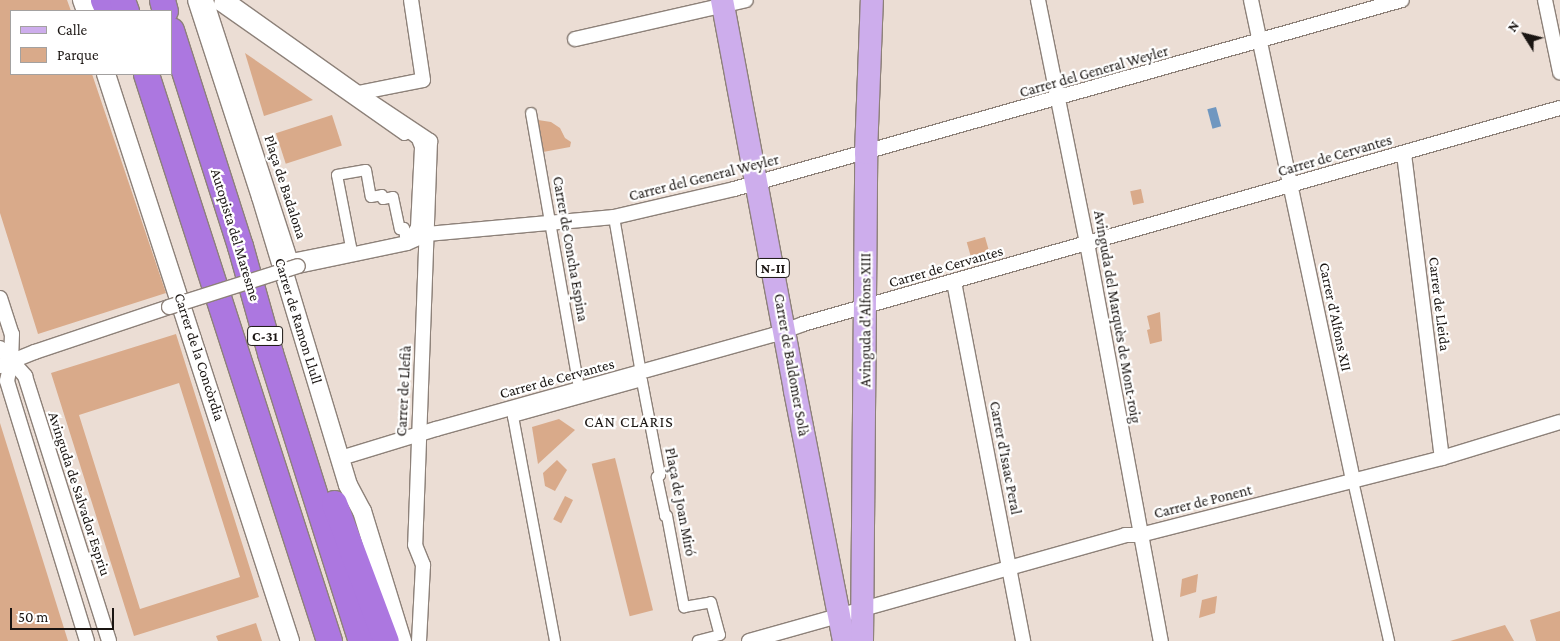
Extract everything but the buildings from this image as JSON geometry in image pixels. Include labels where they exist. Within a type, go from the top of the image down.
[{"type":"highway","name":"Autopista del Maresme","points":[[172,33],[240,246],[270,353],[362,641]]},
{"type":"highway","points":[[131,75],[139,96],[168,144]]},
{"type":"highway","name":"C-31","points":[[146,75],[330,641]]},
{"type":"highway","points":[[270,353],[313,444],[386,641]]},
{"type":"main road","name":"Avinguda d'Alfons XIII","points":[[862,641],[847,607],[866,308],[866,153],[872,0]]},
{"type":"main road","name":"Carrer de Baldomer Solà","points":[[723,3],[784,331],[847,607],[844,641]]},
{"type":"street","name":"Carrer de Ramon Llull","points":[[197,0],[341,458],[348,486],[362,511],[402,641]]},
{"type":"street","name":"Plaça de Badalona","points":[[208,0],[292,259],[351,247],[338,175],[366,170],[371,197],[382,195],[383,199],[393,196],[400,228],[404,228],[405,236],[411,235],[416,227],[420,147],[417,139],[408,133],[404,135],[219,5],[220,0]]},
{"type":"street","points":[[227,0],[358,93],[423,80],[411,0]]},
{"type":"street","points":[[575,39],[723,3],[746,0]]},
{"type":"street","name":"Avinguda del Marquès de Mont-roig","points":[[1038,0],[1088,243],[1140,535],[1162,641]]},
{"type":"street","name":"Carrer d'Alfons XII","points":[[1251,0],[1388,641]]},
{"type":"street","name":"Carrer del General Weyler","points":[[6,364],[35,352],[298,266],[407,243],[427,234],[614,217],[756,183],[1402,0]]},
{"type":"street","points":[[1545,0],[1560,72]]},
{"type":"street","name":"Carrer de la Concòrdia","points":[[106,75],[290,641]]},
{"type":"street","name":"Carrer de Llefià","points":[[358,93],[430,141],[415,545],[422,565],[420,641]]},
{"type":"street","name":"Carrer de Cervantes","points":[[341,458],[1560,108]]},
{"type":"street","name":"Carrer de Concha Espina","points":[[531,114],[550,216],[548,224],[579,389]]},
{"type":"street","name":"Carrer de Lleida","points":[[1404,154],[1442,458]]},
{"type":"street","points":[[614,217],[641,373]]},
{"type":"street","name":"Carrer d'Isaac Peral","points":[[954,282],[1023,641]]},
{"type":"street","points":[[0,298],[12,334],[6,364],[7,381],[87,641]]},
{"type":"street","name":"Avinguda de Salvador Espriu","points":[[0,348],[6,364],[25,376],[109,641]]},
{"type":"street","name":"Plaça de Joan Miró","points":[[555,641],[513,416],[642,381],[660,475],[657,476],[665,516],[667,516],[684,607],[711,602],[720,635],[698,641]]},
{"type":"street","name":"Carrer de Ponent","points":[[749,641],[847,607],[1010,567],[1125,535],[1140,535],[1442,458],[1560,422]]},
{"type":"green space","points":[[0,0],[67,0],[71,10],[10,10],[10,75],[92,75],[166,293],[38,334],[0,213]]},
{"type":"green space","points":[[245,53],[313,100],[264,116]]},
{"type":"green space","points":[[332,115],[342,145],[286,164],[276,133]]},
{"type":"green space","points":[[538,120],[551,122],[560,128],[565,138],[571,142],[570,147],[543,152]]},
{"type":"green space","points":[[1141,189],[1144,203],[1133,205],[1130,191]]},
{"type":"green space","points":[[985,237],[990,255],[972,261],[967,242]]},
{"type":"green space","points":[[1160,312],[1162,341],[1150,344],[1147,330],[1150,329],[1147,316]]},
{"type":"green space","points":[[176,334],[259,597],[134,636],[51,373]],"holes":[[[179,383],[240,577],[140,609],[79,415]]]},
{"type":"green space","points":[[559,419],[575,430],[538,464],[532,427]]},
{"type":"green space","points":[[0,423],[68,641],[0,641]]},
{"type":"green space","points":[[615,458],[653,610],[630,616],[592,464]]},
{"type":"green space","points":[[557,460],[567,470],[555,491],[545,486],[543,473]]},
{"type":"green space","points":[[565,496],[573,500],[561,523],[553,519]]},
{"type":"green space","points":[[1198,574],[1196,592],[1180,597],[1182,579]]},
{"type":"green space","points":[[1217,596],[1215,613],[1199,618],[1202,600]]},
{"type":"green space","points":[[1560,611],[1560,641],[1536,641],[1530,620]]},
{"type":"green space","points":[[256,623],[262,641],[218,641],[216,636]]},
{"type":"green space","points":[[1505,625],[1514,641],[1450,641]]},
{"type":"water","points":[[1216,107],[1221,126],[1212,129],[1207,109]]},
{"type":"district","name":"CAN CLARIS","points":[[629,422]]}]
